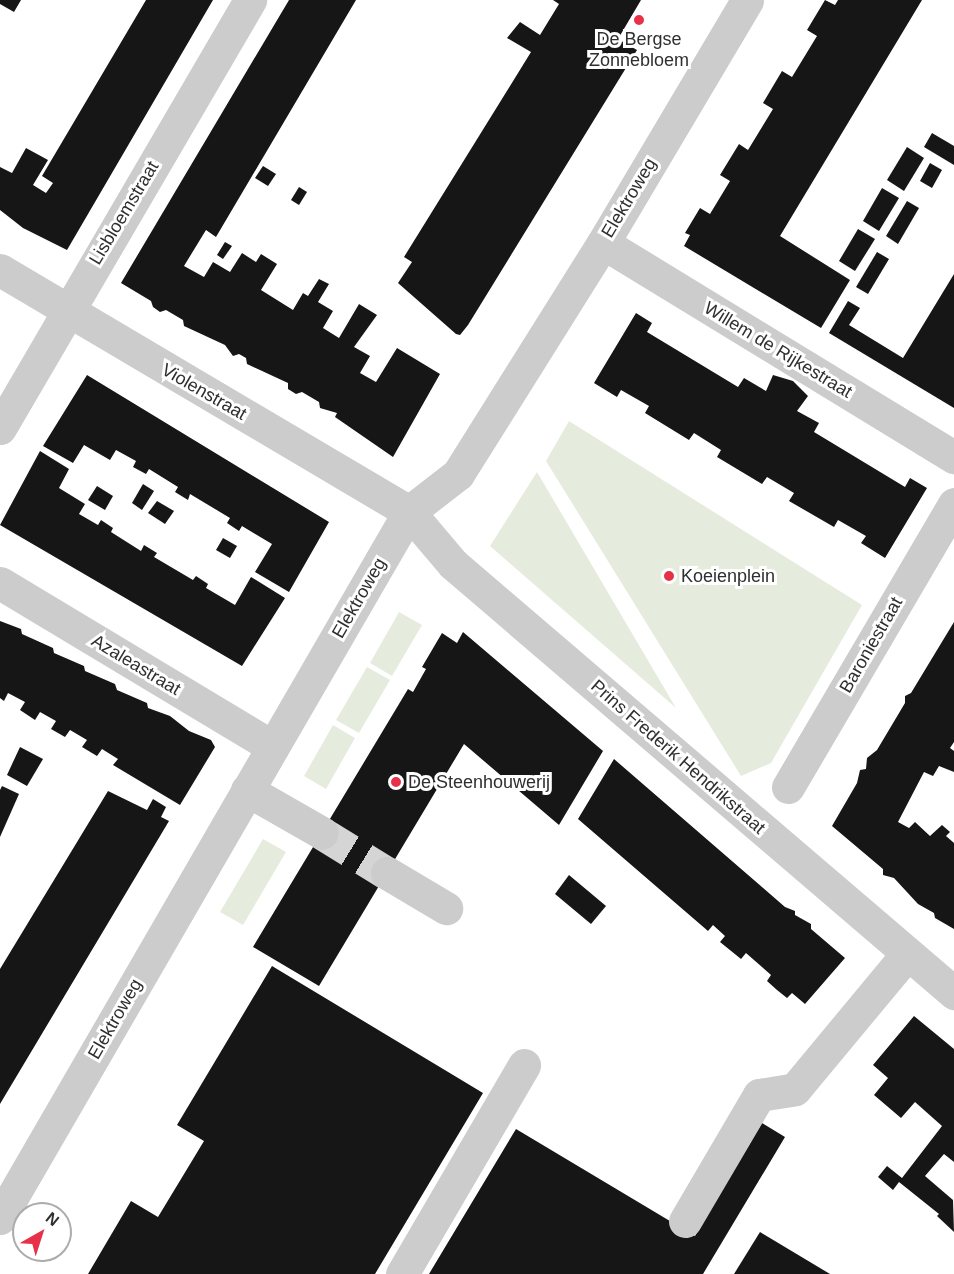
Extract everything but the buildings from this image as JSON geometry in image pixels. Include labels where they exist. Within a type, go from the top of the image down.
[{"type":"street","name":"Lisbloemstraat","points":[[0,428],[66,311],[250,0]]},
{"type":"street","name":"Elektroweg","points":[[0,1218],[409,512],[458,474],[603,243],[747,0]]},
{"type":"street","name":"Willem de Rijkestraat","points":[[603,243],[954,457]]},
{"type":"street","name":"Violenstraat","points":[[0,270],[409,512]]},
{"type":"street","name":"Baroniestraat","points":[[788,787],[954,504]]},
{"type":"street","name":"Prins Frederik Hendrikstraat","points":[[409,512],[453,564],[954,993]]},
{"type":"street","name":"Azaleastraat","points":[[0,583],[273,747]]},
{"type":"street","points":[[247,790],[322,833]]},
{"type":"street","points":[[387,873],[446,908]]},
{"type":"street","points":[[685,1221],[759,1095],[795,1089],[907,954]]},
{"type":"street","points":[[402,1274],[524,1065]]},
{"type":"green space","name":"Koeienplein","points":[[569,421],[862,605],[771,763],[741,776],[546,461]]},
{"type":"green space","points":[[537,472],[676,708],[490,546]]},
{"type":"green space","points":[[399,612],[422,625],[392,676],[370,663]]},
{"type":"green space","points":[[367,667],[390,680],[359,733],[336,720]]},
{"type":"green space","points":[[333,725],[355,738],[326,789],[304,776]]},
{"type":"green space","points":[[263,839],[286,852],[243,925],[220,912]]},
{"type":"tunnel","points":[[322,833],[387,873]]},
{"type":"place","name":"De Bergse Zonnebloem","points":[[639,20]]},
{"type":"place","name":"Koeienplein","points":[[669,576]]},
{"type":"place","name":"De Steenhouwerij","points":[[396,782]]}]
